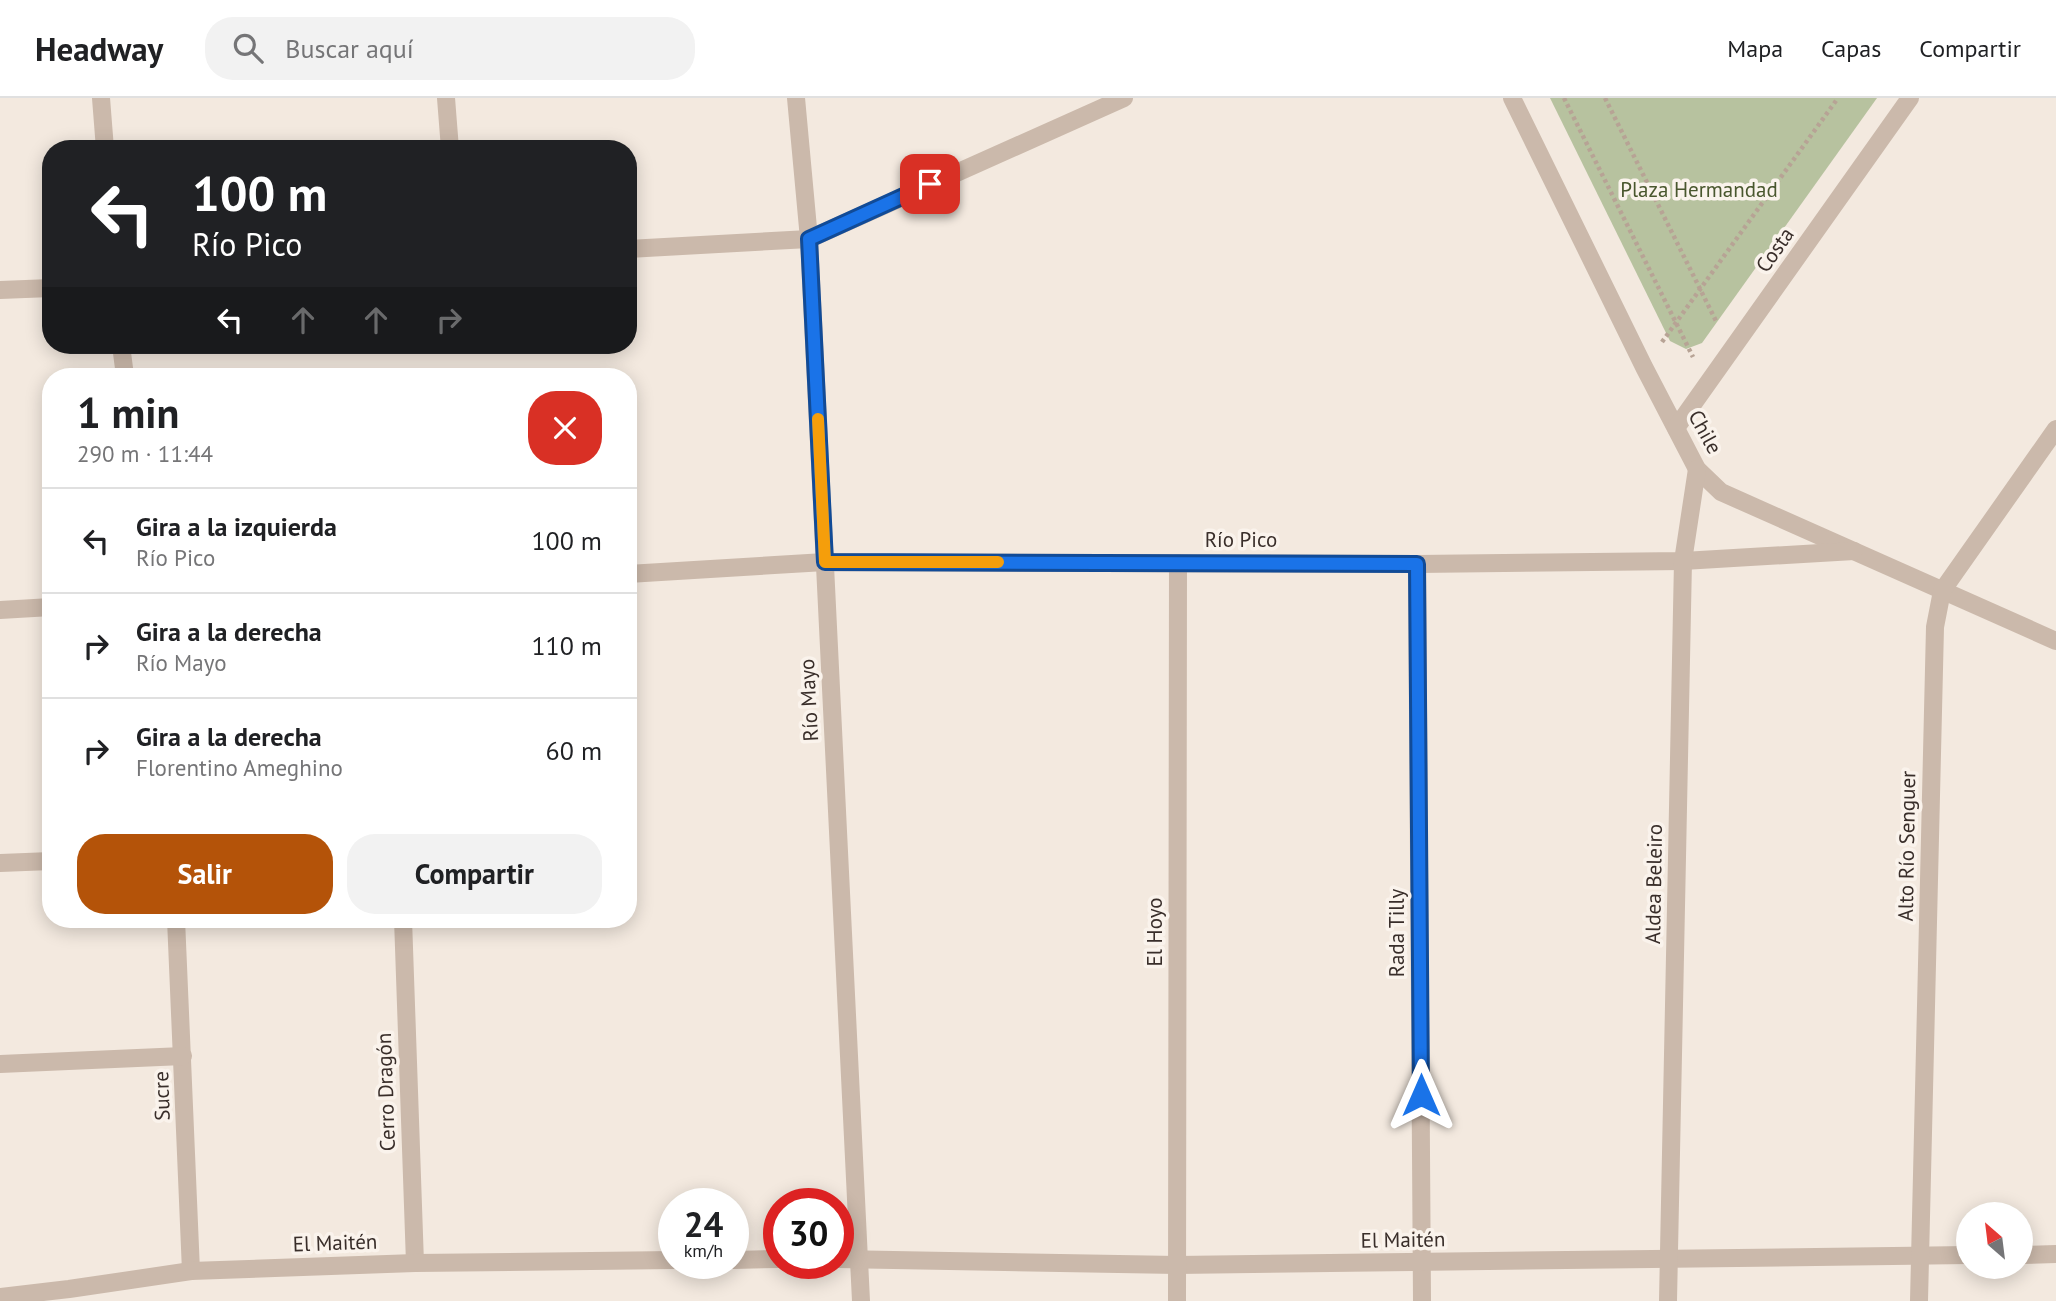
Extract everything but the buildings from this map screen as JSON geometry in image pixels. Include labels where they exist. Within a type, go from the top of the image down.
[{"type":"street","points":[[101,98],[104,140]]},
{"type":"street","points":[[446,98],[449,140]]},
{"type":"street","name":"Río Mayo","points":[[796,98],[809,239],[861,1301]]},
{"type":"street","points":[[637,249],[809,239],[1124,98]]},
{"type":"street","name":"Chile","points":[[1512,98],[1644,368],[1697,469],[1721,492],[2056,641]]},
{"type":"street","name":"Costa","points":[[1676,428],[1910,98]]},
{"type":"street","points":[[0,290],[42,288]]},
{"type":"street","name":"Alto Río Senguer","points":[[1919,1301],[1935,627],[1942,591],[2056,429]]},
{"type":"street","name":"Aldea Beleiro","points":[[1668,1301],[1683,561],[1697,469]]},
{"type":"street","name":"Río Pico","points":[[637,573],[825,562],[1417,564],[1683,561],[1854,551]]},
{"type":"street","name":"El Hoyo","points":[[1177,1301],[1178,563]]},
{"type":"street","name":"Rada Tilly","points":[[1417,564],[1422,1301]]},
{"type":"street","points":[[0,610],[42,608]]},
{"type":"street","points":[[0,863],[42,861]]},
{"type":"street","name":"Sucre","points":[[176,928],[191,1271]]},
{"type":"street","name":"Cerro Dragón","points":[[402,928],[415,1263]]},
{"type":"street","points":[[0,1064],[183,1056]]},
{"type":"street","points":[[2034,1255],[2056,1254]]},
{"type":"street","name":"El Maitén","points":[[854,1258],[1177,1265],[1956,1255]]},
{"type":"street","name":"El Maitén","points":[[0,1297],[70,1295],[191,1271],[415,1263],[658,1260]]},
{"type":"path","points":[[1564,98],[1707,385]]},
{"type":"path","points":[[1605,98],[1731,351]]},
{"type":"path","points":[[1644,368],[1838,98]]},
{"type":"green space","name":"Plaza Hermandad","points":[[1550,98],[1877,98],[1702,343],[1686,349],[1670,341]]},
{"type":"slow traffic","points":[[818,419],[825,562],[998,562]]},
{"type":"route","points":[[930,184],[809,239],[825,562],[1417,564],[1421,1095]]}]
